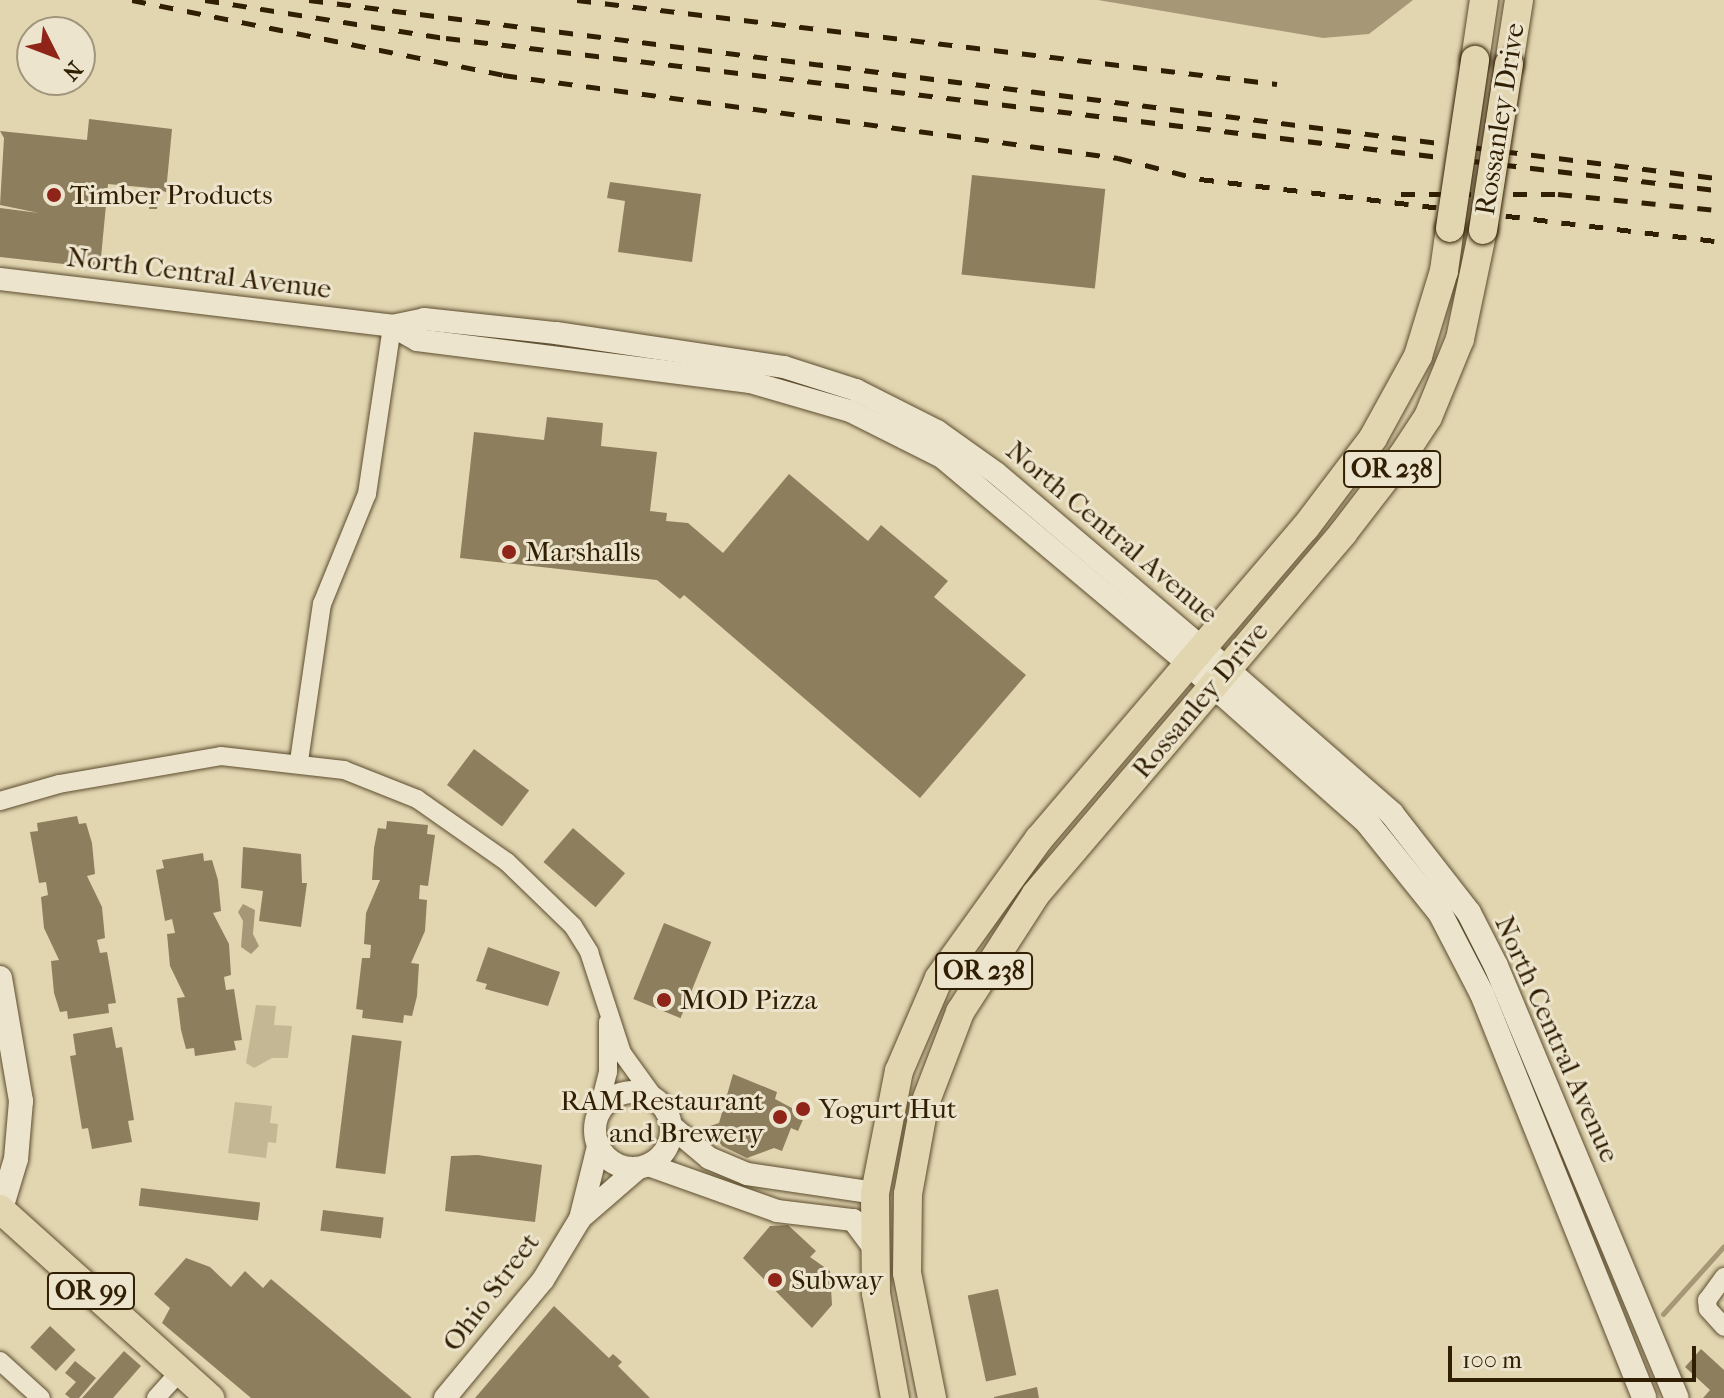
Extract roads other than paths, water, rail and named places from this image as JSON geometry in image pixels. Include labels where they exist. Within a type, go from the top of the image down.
[{"type":"main road","name":"Rossanley Drive","points":[[875,1193],[899,1071],[939,978],[1039,839],[1341,482],[1400,395],[1431,321],[1450,228],[1484,0]]},
{"type":"main road","name":"Rossanley Drive","points":[[932,1398],[913,1321],[906,1223],[911,1165],[947,1040],[985,968],[1036,894],[1343,533],[1428,417],[1460,339],[1483,230],[1519,0]]},
{"type":"main road","name":"North Central Avenue","points":[[1195,656],[1392,814],[1469,913],[1496,966],[1677,1398]]},
{"type":"main road","name":"North Central Avenue","points":[[1219,677],[1366,821],[1425,891],[1472,969],[1644,1398]]},
{"type":"main road","points":[[0,978],[21,1101],[16,1159],[0,1210]]},
{"type":"main road","points":[[1549,1162],[1569,1176],[1611,1269],[1630,1286]]},
{"type":"main road","name":"OR 238","points":[[875,1193],[872,1245],[895,1398]]},
{"type":"main road","points":[[875,1193],[890,1210],[889,1269],[913,1321]]},
{"type":"main road","name":"OR 99","points":[[0,1210],[210,1398]]},
{"type":"street","name":"North Central Avenue","points":[[0,279],[392,326],[424,319],[738,357],[856,390],[911,416],[978,459],[1195,656]]},
{"type":"street","points":[[299,761],[322,604],[367,494],[392,326]]},
{"type":"street","points":[[0,801],[59,784],[221,756],[299,761],[344,770],[417,799],[507,862],[573,926],[589,952],[622,1053],[671,1126],[709,1158],[747,1174],[875,1193]]},
{"type":"street","points":[[609,1020],[608,1072],[597,1116],[598,1147],[614,1164],[642,1167],[777,1211],[853,1220],[872,1245]]},
{"type":"street","points":[[597,1116],[618,1094],[638,1092],[656,1100]]},
{"type":"street","points":[[642,1167],[666,1149],[671,1126]]},
{"type":"street","name":"Ohio Street","points":[[580,1219],[598,1147]]},
{"type":"street","name":"Ohio Street","points":[[445,1398],[520,1310],[580,1219],[642,1167]]},
{"type":"street","points":[[1724,1277],[1711,1291],[1708,1309],[1724,1327]]},
{"type":"street","points":[[0,1361],[41,1398]]},
{"type":"street","points":[[156,1398],[180,1371]]},
{"type":"waterway","points":[[1663,1314],[1724,1246]]},
{"type":"railway","points":[[132,0],[503,75],[1118,158],[1200,179],[1724,242]]},
{"type":"railway","points":[[205,0],[446,38],[1724,191]]},
{"type":"railway","points":[[309,0],[1724,179]]},
{"type":"railway","points":[[577,0],[1277,84]]},
{"type":"railway","points":[[1401,194],[1558,194],[1724,211]]},
{"type":"place","name":"Timber Products","points":[[54,195]]},
{"type":"place","name":"Marshalls","points":[[509,552]]},
{"type":"place","name":"MOD Pizza","points":[[664,1000]]},
{"type":"place","name":"Yogurt Hut","points":[[803,1109]]},
{"type":"place","name":"RAM Restaurant and Brewery","points":[[780,1117]]},
{"type":"place","name":"Subway","points":[[775,1280]]}]
